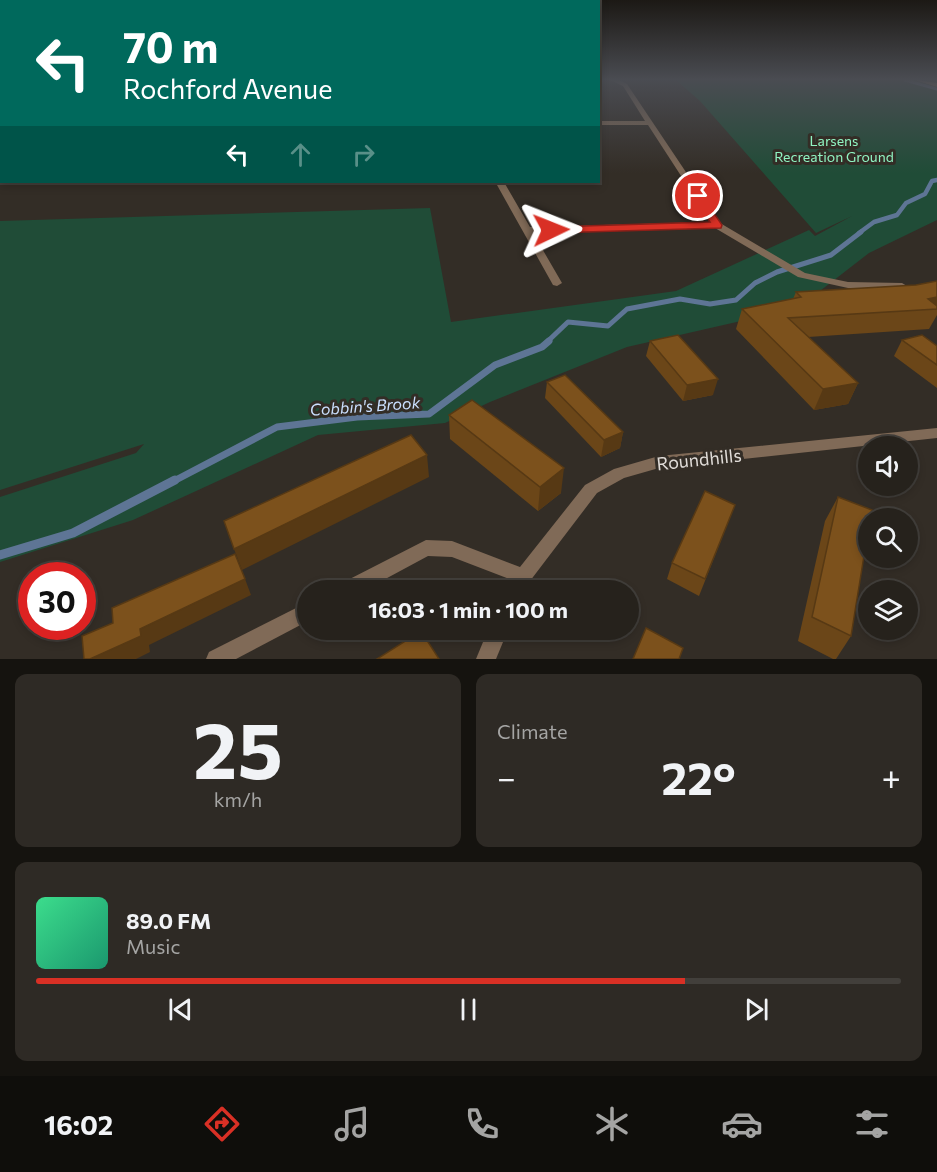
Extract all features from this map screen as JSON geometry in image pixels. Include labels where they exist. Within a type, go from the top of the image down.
[{"type":"street","points":[[642,111],[717,225],[802,275],[848,285],[911,286]]},
{"type":"street","points":[[600,123],[650,123]]},
{"type":"street","points":[[501,183],[556,283]]},
{"type":"street","points":[[527,230],[717,225]]},
{"type":"street","name":"Roundhills","points":[[522,580],[591,489],[619,473],[659,462],[937,433]]},
{"type":"street","points":[[366,580],[426,548],[452,549],[514,580]]},
{"type":"street","points":[[216,659],[297,617]]},
{"type":"street","points":[[486,659],[494,640]]},
{"type":"green space","name":"Larsens Recreation Ground","points":[[709,111],[937,111],[937,220],[869,253],[798,308],[627,347],[490,402],[445,423],[318,435],[133,520],[0,562],[0,497],[136,453],[144,444],[0,490],[0,221],[430,208],[451,322],[676,291],[809,230],[815,236],[852,216],[816,233]]},
{"type":"building","points":[[937,281],[937,297],[928,299],[937,306],[937,309],[788,318],[858,383],[823,389],[742,309],[801,297],[796,292],[916,285]]},
{"type":"building","points":[[678,335],[718,379],[687,385],[650,341]]},
{"type":"building","points":[[922,335],[937,346],[937,365],[902,340]]},
{"type":"building","points":[[565,375],[623,432],[604,440],[547,382]]},
{"type":"building","points":[[472,400],[564,468],[540,487],[449,415]]},
{"type":"building","points":[[411,435],[427,455],[234,549],[224,521]]},
{"type":"building","points":[[705,491],[735,505],[705,579],[672,563]]},
{"type":"building","points":[[838,497],[867,508],[858,508],[858,568],[862,568],[860,580],[858,580],[851,636],[812,617]]},
{"type":"building","points":[[235,554],[245,579],[140,629],[141,636],[90,659],[84,659],[82,640],[96,640],[96,630],[113,623],[112,608]]},
{"type":"building","points":[[646,628],[683,648],[679,659],[633,659]]},
{"type":"building","points":[[407,640],[427,640],[439,659],[377,659]]},
{"type":"waterway","name":"Cobbin's Brook","points":[[859,233],[874,222],[897,215],[906,203],[925,194],[932,181],[937,180]]},
{"type":"waterway","name":"Cobbin's Brook","points":[[547,342],[568,322],[608,326],[627,309],[680,299],[710,304],[736,300],[755,283],[777,272],[831,255],[861,232]]},
{"type":"waterway","name":"Cobbin's Brook","points":[[172,482],[277,427],[357,417],[429,414],[495,365],[542,347],[549,341]]},
{"type":"waterway","name":"Cobbin's Brook","points":[[0,555],[73,533],[175,480]]},
{"type":"route","points":[[551,230],[717,225],[698,196]]}]
